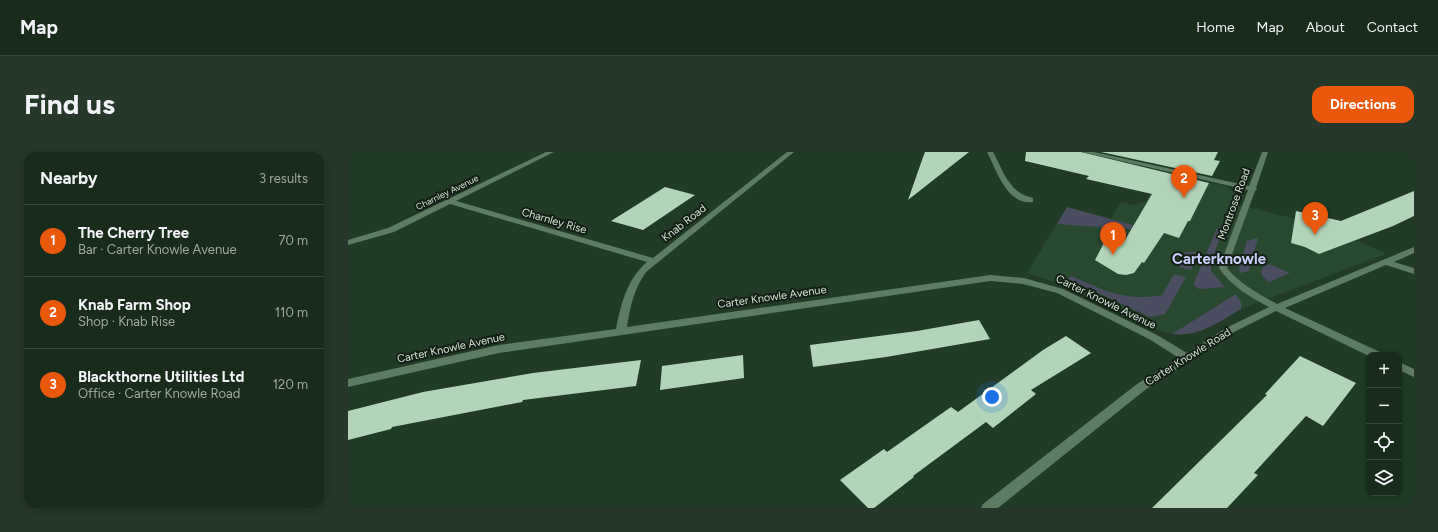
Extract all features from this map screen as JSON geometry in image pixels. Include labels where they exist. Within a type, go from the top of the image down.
[{"type":"street","name":"Charnley Avenue","points":[[348,243],[391,230],[551,152]]},
{"type":"street","name":"Knab Road","points":[[621,331],[626,302],[633,284],[643,270],[791,152]]},
{"type":"street","points":[[990,152],[1011,191],[1021,198],[1030,200]]},
{"type":"street","points":[[1086,152],[1253,189]]},
{"type":"street","name":"Montrose Road","points":[[1265,152],[1253,189],[1223,268],[1224,272],[1233,279],[1275,308]]},
{"type":"street","name":"Charnley Rise","points":[[450,202],[653,261]]},
{"type":"street","name":"Carter Knowle Road","points":[[988,508],[1141,387],[1230,330],[1275,308],[1414,250]]},
{"type":"street","points":[[1386,262],[1414,271]]},
{"type":"street","name":"Carter Knowle Avenue","points":[[348,383],[499,349],[990,278],[1024,281],[1060,291],[1153,337],[1186,357]]},
{"type":"street","points":[[1275,308],[1370,352]]},
{"type":"street","points":[[1402,367],[1414,373]]},
{"type":"shaded area","points":[[1156,172],[1226,186],[1236,194],[1232,203],[1328,227],[1386,254],[1241,309],[1204,330],[1193,334],[1172,334],[1149,327],[1063,285],[1027,273],[1067,207],[1111,219],[1120,202],[1134,205],[1146,201],[1159,176]]},
{"type":"shaded area","points":[[1067,207],[1147,229],[1143,230],[1057,224]]},
{"type":"shaded area","points":[[1217,228],[1223,229],[1211,263],[1211,271],[1225,287],[1199,289],[1193,285]]},
{"type":"shaded area","points":[[1258,238],[1249,271],[1240,273],[1239,268],[1247,241]]},
{"type":"shaded area","points":[[1185,252],[1198,252],[1191,270],[1179,267]]},
{"type":"shaded area","points":[[1269,264],[1290,273],[1269,282],[1263,277],[1261,272],[1263,267]]},
{"type":"shaded area","points":[[1174,274],[1186,277],[1165,314],[1150,317],[1068,279],[1071,276],[1104,290],[1125,296],[1149,297],[1162,295]]},
{"type":"shaded area","points":[[1236,294],[1241,302],[1241,309],[1200,331],[1172,334]]},
{"type":"building","points":[[925,152],[969,152],[908,200],[922,160]]},
{"type":"building","points":[[1026,152],[1081,152],[1209,183],[1190,221],[1188,221],[1179,238],[1164,233],[1144,263],[1142,262],[1134,273],[1126,275],[1118,274],[1095,260],[1108,235],[1125,240],[1152,194],[1086,179],[1089,176],[1025,161]]},
{"type":"building","points":[[1101,152],[1218,152],[1214,160],[1220,161],[1212,176]]},
{"type":"building","points":[[665,187],[695,195],[643,230],[611,221]]},
{"type":"building","points":[[1414,191],[1414,216],[1393,226],[1319,254],[1305,247],[1291,243],[1296,211],[1341,221]]},
{"type":"building","points":[[979,320],[990,339],[886,357],[813,367],[810,345],[917,331]]},
{"type":"building","points":[[1066,336],[1091,353],[1031,390],[1036,394],[993,428],[986,422],[913,476],[914,477],[874,508],[868,508],[840,480],[884,449],[887,452],[951,407],[958,412],[1043,350]]},
{"type":"building","points":[[743,355],[744,378],[660,390],[662,366]]},
{"type":"building","points":[[1300,356],[1356,383],[1323,426],[1306,416],[1254,473],[1258,475],[1227,508],[1152,508],[1267,395],[1265,394]]},
{"type":"building","points":[[641,360],[636,386],[523,400],[522,402],[392,427],[391,429],[348,440],[348,411],[423,392],[533,373]]},
{"type":"place","name":"Knab Farm Shop","points":[[1184,198]]},
{"type":"place","name":"Blackthorne Utilities Ltd","points":[[1315,235]]},
{"type":"place","name":"The Cherry Tree","points":[[1113,255]]},
{"type":"district","name":"Carterknowle","points":[[1219,259]]}]
